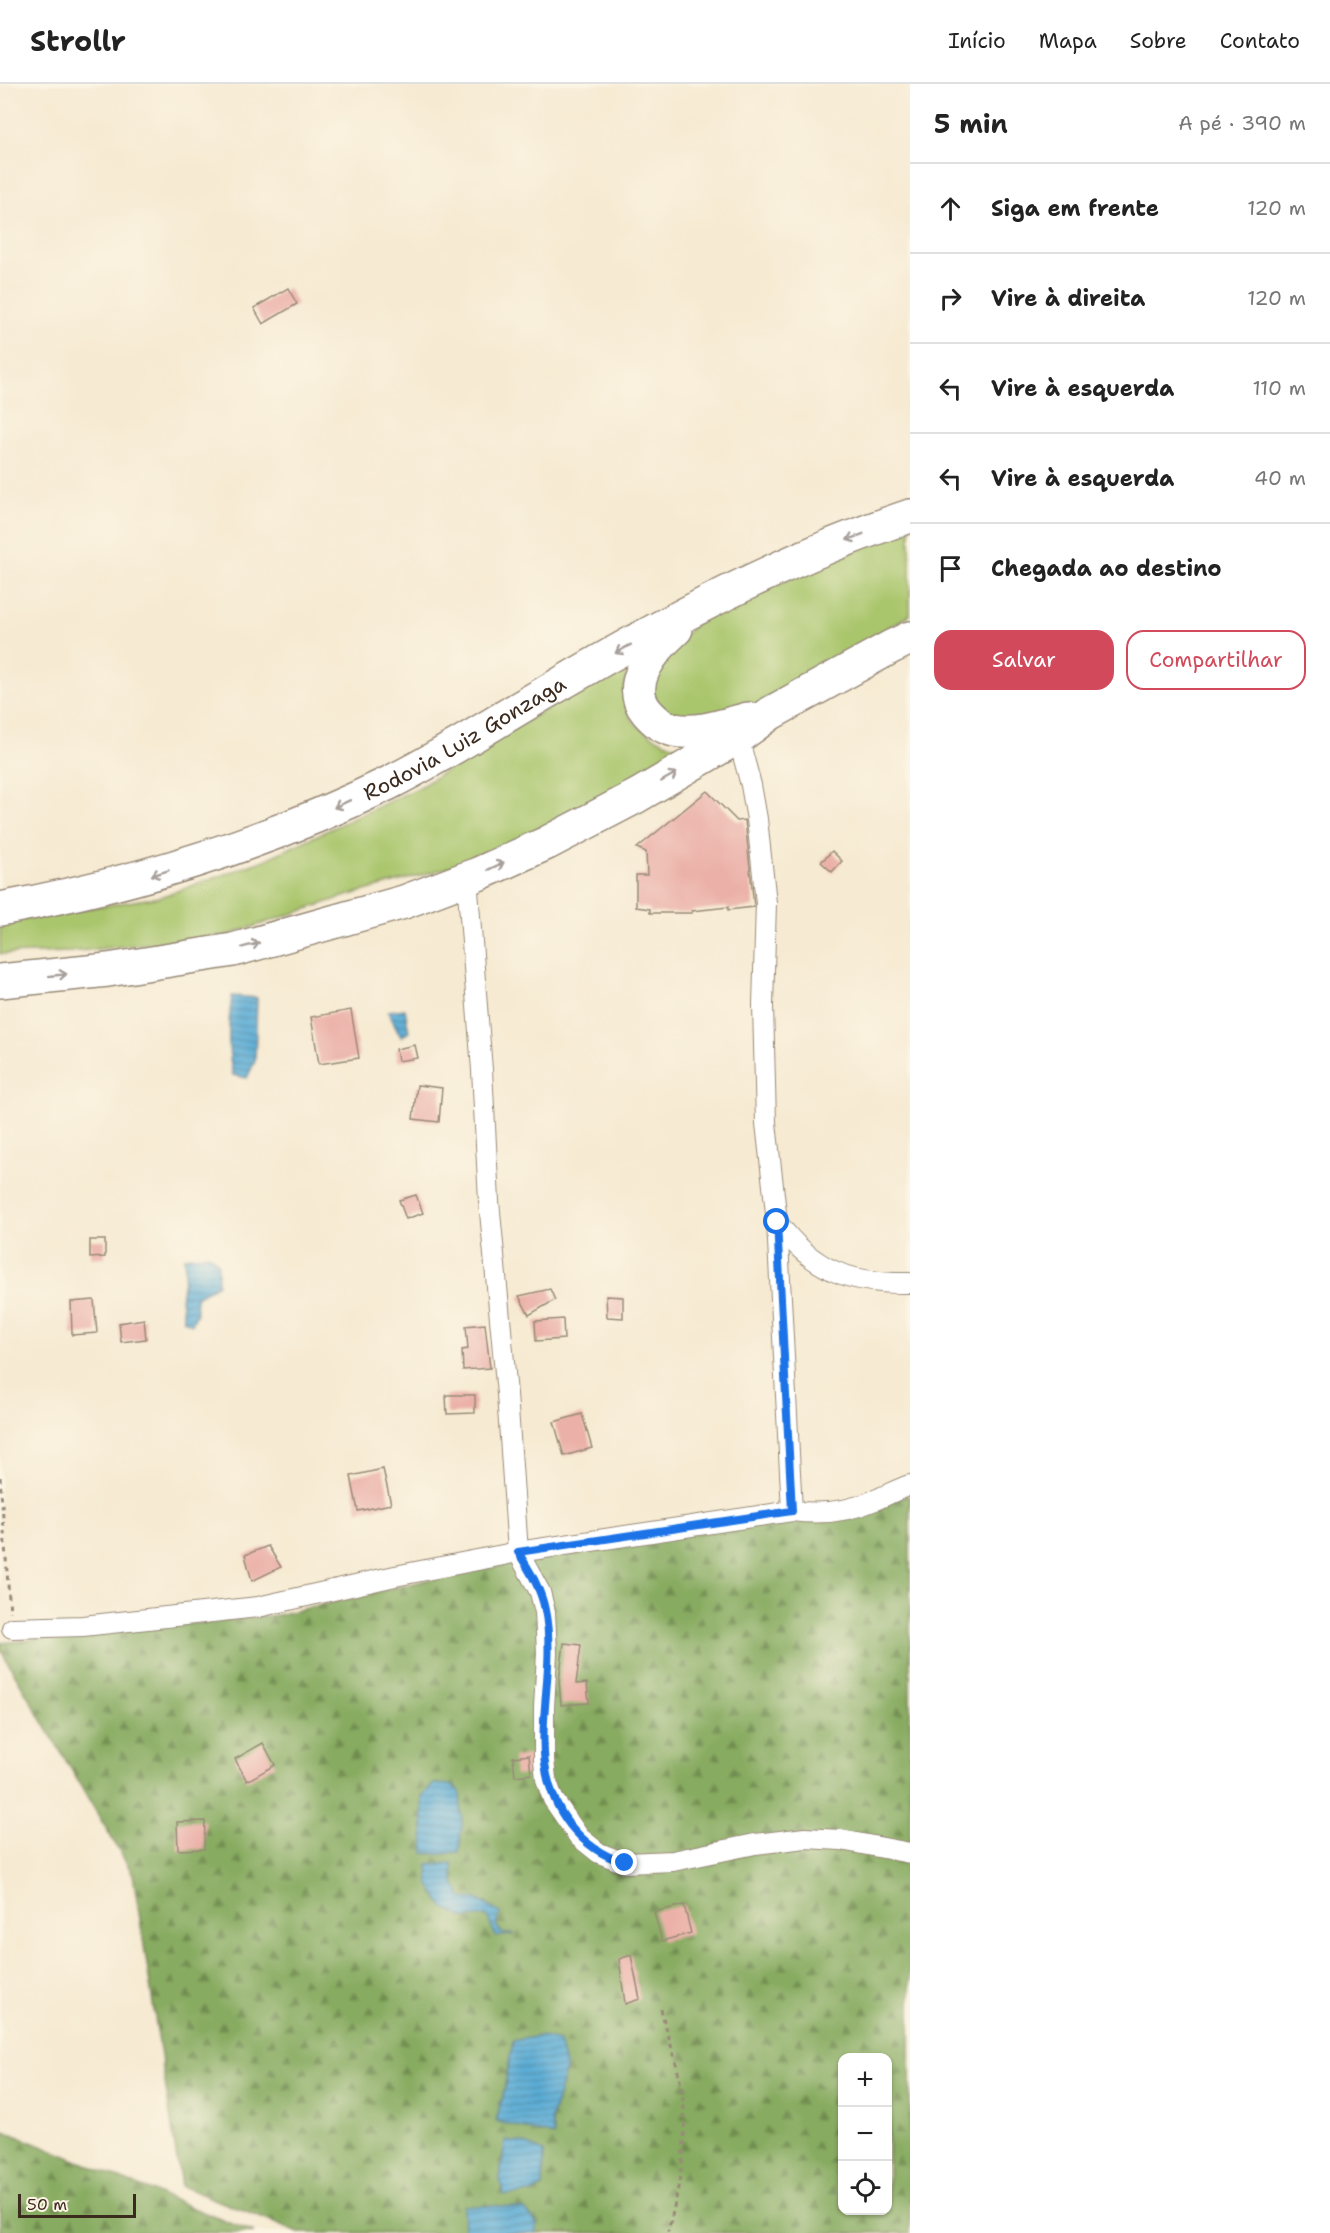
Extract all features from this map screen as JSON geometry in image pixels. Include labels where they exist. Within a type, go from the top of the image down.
[{"type":"highway","name":"Rodovia Luiz Gonzaga","points":[[0,909],[146,877],[204,859],[305,821],[390,782],[697,609],[789,563],[910,516]]},
{"type":"highway","points":[[697,609],[660,644],[644,668],[638,682],[640,699],[645,710],[657,724],[674,730],[689,731],[710,729],[771,712]]},
{"type":"highway","points":[[0,981],[108,970],[233,950],[404,902],[467,878],[577,827],[637,796],[738,737],[771,712],[910,638]]},
{"type":"street","points":[[738,737],[758,819],[766,903],[763,1005],[765,1112],[777,1222],[792,1511]]},
{"type":"street","points":[[467,878],[482,1070],[489,1201],[507,1394],[518,1552],[540,1592],[545,1612],[548,1653],[544,1708],[544,1760],[546,1779],[553,1799],[579,1837],[599,1853],[625,1863],[673,1861],[755,1844],[806,1838],[841,1840],[910,1853]]},
{"type":"street","points":[[777,1222],[806,1256],[844,1276],[870,1282],[910,1282]]},
{"type":"street","points":[[12,1628],[83,1626],[258,1608],[395,1576],[518,1552],[792,1511],[823,1514],[840,1511],[858,1507],[910,1485]]},
{"type":"path","points":[[0,1477],[12,1628]]},
{"type":"path","points":[[661,2009],[683,2097],[685,2129],[682,2171],[668,2232]]},
{"type":"green space","points":[[910,527],[910,615],[739,715],[672,715],[658,704],[651,688],[658,664],[703,616]]},
{"type":"green space","points":[[630,660],[624,697],[632,720],[653,736],[686,751],[573,821],[486,857],[343,897],[228,935],[70,952],[0,954],[0,922],[160,897],[262,861],[420,787],[497,738]]},
{"type":"green space","points":[[910,1496],[910,2233],[299,2233],[181,2186],[133,1874],[0,1649],[0,1643],[277,1615],[462,1572],[657,1540],[871,1500]]},
{"type":"green space","points":[[0,2129],[254,2233],[0,2233]]},
{"type":"water","points":[[232,996],[257,998],[255,1061],[247,1078],[233,1075],[231,1065],[229,1035]]},
{"type":"water","points":[[405,1009],[409,1032],[401,1037],[388,1011]]},
{"type":"water","points":[[209,1254],[218,1263],[218,1284],[196,1297],[197,1313],[192,1324],[184,1320],[181,1299],[185,1271],[184,1257]]},
{"type":"water","points":[[434,1784],[450,1785],[460,1791],[462,1824],[459,1852],[424,1853],[422,1796]]},
{"type":"water","points":[[452,1863],[454,1882],[462,1898],[477,1899],[500,1913],[497,1927],[503,1934],[515,1934],[496,1937],[487,1916],[464,1918],[443,1907],[429,1884],[428,1865]]},
{"type":"water","points":[[539,2036],[559,2041],[566,2069],[551,2120],[554,2136],[496,2121],[513,2041]]},
{"type":"water","points":[[505,2141],[523,2143],[544,2152],[543,2187],[531,2193],[503,2195],[500,2178]]},
{"type":"water","points":[[463,2206],[501,2206],[525,2209],[537,2224],[537,2233],[464,2233]]},
{"type":"building","points":[[288,288],[297,304],[263,324],[254,308]]},
{"type":"building","points":[[707,791],[737,821],[745,820],[754,907],[728,910],[728,907],[692,911],[692,913],[650,913],[650,909],[636,907],[636,875],[647,875],[646,852],[637,848]]},
{"type":"building","points":[[832,851],[842,861],[832,872],[821,862]]},
{"type":"building","points":[[351,1010],[359,1058],[319,1064],[311,1017]]},
{"type":"building","points":[[415,1045],[418,1058],[398,1061],[396,1049]]},
{"type":"building","points":[[417,1085],[442,1088],[439,1122],[413,1119]]},
{"type":"building","points":[[416,1195],[423,1213],[406,1219],[399,1200]]},
{"type":"building","points":[[90,1240],[105,1240],[105,1257],[90,1258]]},
{"type":"building","points":[[550,1289],[555,1300],[529,1315],[519,1296]]},
{"type":"building","points":[[606,1296],[623,1297],[623,1318],[607,1317]]},
{"type":"building","points":[[94,1300],[97,1333],[72,1335],[71,1302]]},
{"type":"building","points":[[144,1319],[146,1339],[121,1342],[119,1323]]},
{"type":"building","points":[[563,1319],[564,1339],[536,1341],[535,1321]]},
{"type":"building","points":[[485,1324],[490,1368],[463,1370],[462,1350],[468,1349],[466,1326]]},
{"type":"building","points":[[446,1395],[475,1395],[475,1413],[447,1414]]},
{"type":"building","points":[[582,1414],[592,1448],[564,1456],[554,1422]]},
{"type":"building","points":[[383,1469],[391,1504],[358,1511],[351,1476]]},
{"type":"building","points":[[268,1546],[281,1567],[252,1581],[245,1555]]},
{"type":"building","points":[[564,1643],[581,1645],[576,1684],[587,1683],[589,1703],[561,1705],[559,1681]]},
{"type":"building","points":[[263,1743],[275,1765],[247,1781],[235,1759]]},
{"type":"building","points":[[529,1755],[531,1774],[515,1776],[513,1757]]},
{"type":"building","points":[[205,1821],[204,1849],[178,1850],[177,1822]]},
{"type":"building","points":[[684,1905],[691,1933],[662,1941],[654,1912]]},
{"type":"building","points":[[631,1955],[640,1999],[625,2004],[619,1959]]},
{"type":"route","points":[[625,1863],[599,1853],[579,1837],[553,1799],[546,1779],[544,1708],[548,1633],[540,1592],[518,1552],[792,1511],[787,1378],[777,1222]]}]
